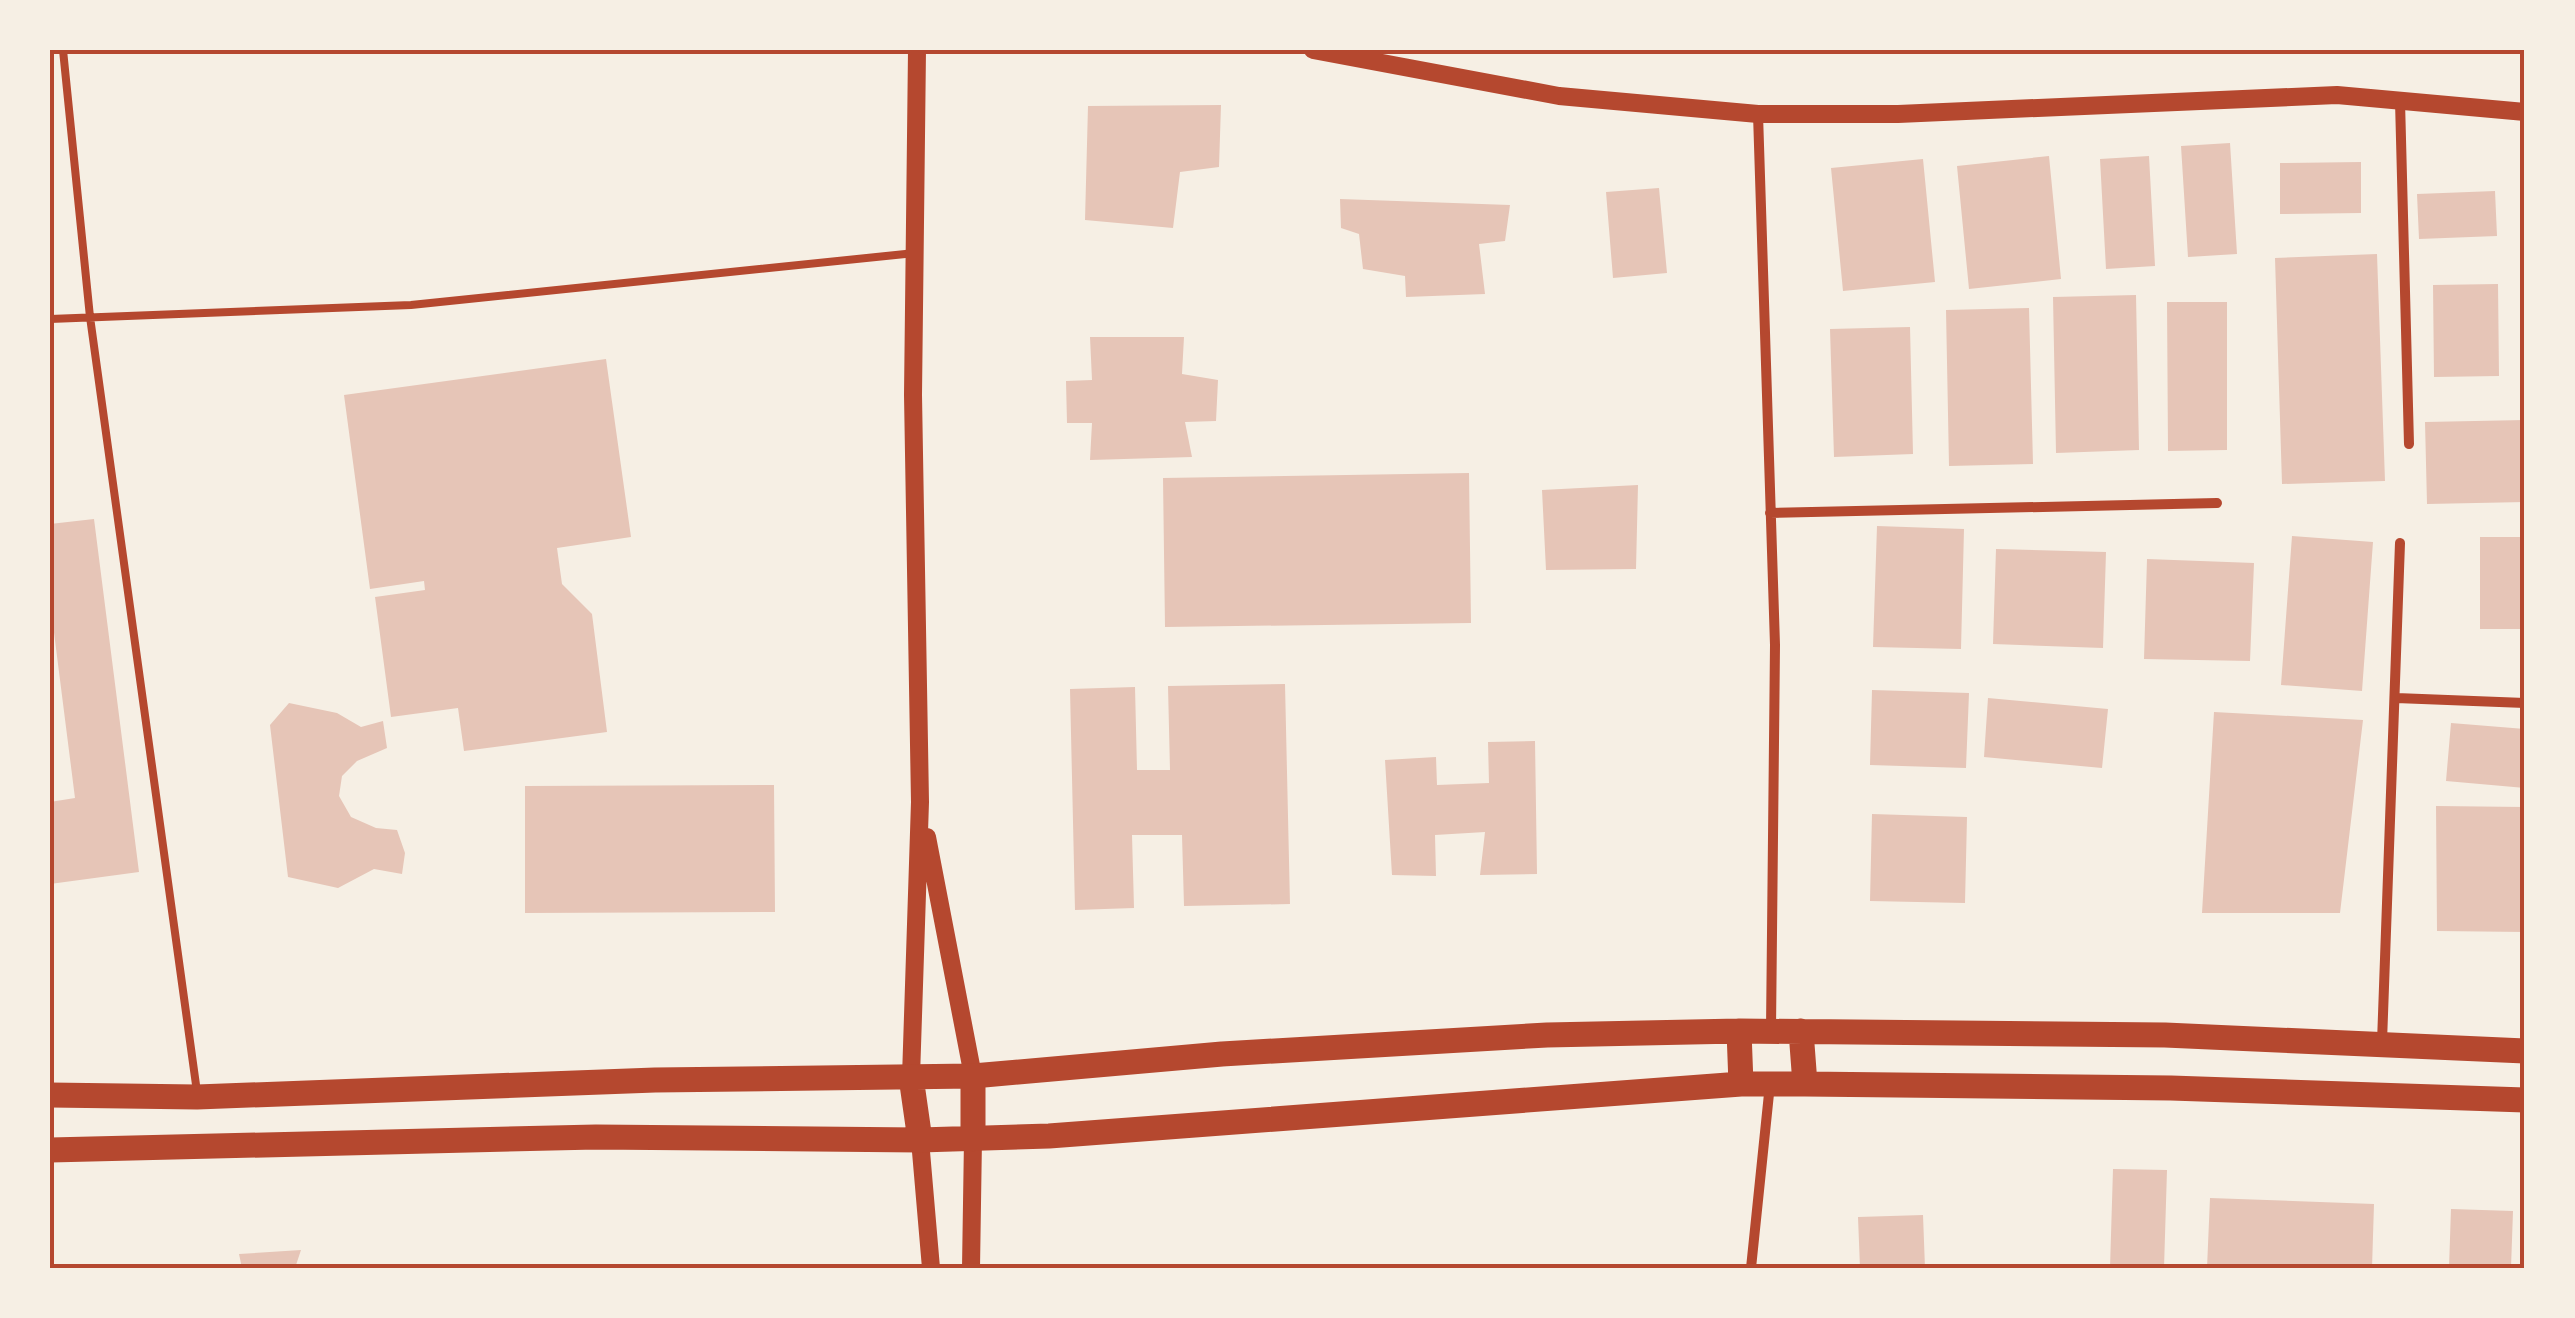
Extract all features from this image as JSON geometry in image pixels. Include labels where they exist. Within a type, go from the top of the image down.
[{"type":"main road","points":[[50,1095],[198,1097],[636,1080],[972,1076],[1222,1054],[1547,1035],[1770,1030],[2382,1043],[2525,1051]]},
{"type":"main road","points":[[1802,1030],[1805,1084]]},
{"type":"main road","points":[[1739,1032],[1741,1084]]},
{"type":"main road","points":[[972,1076],[973,1138]]},
{"type":"main road","points":[[911,1077],[920,1140]]},
{"type":"main road","points":[[50,1150],[596,1138],[973,1138],[1226,1119],[1438,1110],[1741,1084],[2171,1088],[2525,1100]]},
{"type":"street","points":[[911,1077],[920,802],[915,253],[918,50]]},
{"type":"street","points":[[1313,50],[1559,96],[1758,114],[1898,114],[2338,95],[2525,112]]},
{"type":"street","points":[[2400,101],[2409,444]]},
{"type":"street","points":[[1758,114],[1775,645],[1770,1030]]},
{"type":"street","points":[[1770,513],[2217,503]]},
{"type":"street","points":[[2382,1043],[2400,543]]},
{"type":"street","points":[[2396,698],[2525,703]]},
{"type":"street","points":[[920,802],[972,1076]]},
{"type":"street","points":[[1751,1268],[1770,1084]]},
{"type":"street","points":[[970,1268],[973,1138]]},
{"type":"street","points":[[920,1140],[931,1268]]},
{"type":"lane","points":[[63,50],[90,317],[198,1097]]},
{"type":"lane","points":[[50,319],[411,305],[915,253]]},
{"type":"building","points":[[1221,105],[1219,167],[1180,172],[1173,228],[1085,220],[1088,106]]},
{"type":"building","points":[[2230,143],[2237,254],[2188,257],[2181,146]]},
{"type":"building","points":[[2049,156],[2061,279],[1969,289],[1957,166]]},
{"type":"building","points":[[2149,156],[2155,266],[2106,269],[2100,159]]},
{"type":"building","points":[[1923,159],[1935,282],[1843,291],[1831,168]]},
{"type":"building","points":[[2361,162],[2361,213],[2280,214],[2280,163]]},
{"type":"building","points":[[1659,188],[1667,273],[1613,278],[1606,192]]},
{"type":"building","points":[[2495,191],[2497,236],[2419,239],[2417,194]]},
{"type":"building","points":[[1340,199],[1510,205],[1505,241],[1479,244],[1485,294],[1406,297],[1405,276],[1363,269],[1359,234],[1341,228]]},
{"type":"building","points":[[2377,254],[2385,481],[2282,484],[2275,258]]},
{"type":"building","points":[[2498,284],[2499,376],[2434,377],[2433,285]]},
{"type":"building","points":[[2136,295],[2139,450],[2056,453],[2053,297]]},
{"type":"building","points":[[2167,302],[2227,302],[2227,450],[2168,451]]},
{"type":"building","points":[[2029,308],[2033,464],[1949,466],[1946,310]]},
{"type":"building","points":[[1910,327],[1913,454],[1834,457],[1830,329]]},
{"type":"building","points":[[1090,337],[1184,337],[1182,374],[1218,380],[1216,421],[1185,422],[1192,457],[1090,460],[1092,423],[1067,423],[1066,381],[1092,380]]},
{"type":"building","points":[[606,359],[631,537],[557,548],[562,584],[592,614],[607,732],[464,751],[458,708],[391,717],[375,597],[425,590],[424,581],[370,589],[344,395]]},
{"type":"building","points":[[2525,420],[2525,502],[2427,504],[2425,422]]},
{"type":"building","points":[[1469,473],[1471,623],[1165,627],[1163,478]]},
{"type":"building","points":[[1638,485],[1636,569],[1546,570],[1542,490]]},
{"type":"building","points":[[94,519],[139,872],[50,884],[50,802],[75,798],[50,601],[50,524]]},
{"type":"building","points":[[1877,526],[1964,529],[1961,649],[1873,647]]},
{"type":"building","points":[[2292,536],[2373,542],[2362,691],[2281,685]]},
{"type":"building","points":[[2480,537],[2525,537],[2525,629],[2480,629]]},
{"type":"building","points":[[1996,549],[2106,552],[2103,648],[1993,644]]},
{"type":"building","points":[[2147,559],[2254,563],[2250,661],[2144,659]]},
{"type":"building","points":[[1285,684],[1290,904],[1184,906],[1182,835],[1132,835],[1134,908],[1075,910],[1070,689],[1135,687],[1137,770],[1170,770],[1168,686]]},
{"type":"building","points":[[1872,690],[1969,693],[1966,768],[1870,765]]},
{"type":"building","points":[[1988,698],[2108,709],[2102,768],[1984,757]]},
{"type":"building","points":[[289,703],[337,713],[361,727],[383,721],[387,748],[357,761],[342,776],[339,796],[351,817],[376,828],[397,830],[405,853],[402,874],[374,869],[338,888],[288,877],[270,725]]},
{"type":"building","points":[[2214,712],[2363,720],[2340,913],[2202,913]]},
{"type":"building","points":[[2451,723],[2525,729],[2525,788],[2446,781]]},
{"type":"building","points":[[1535,741],[1537,874],[1480,875],[1485,832],[1435,835],[1436,876],[1392,875],[1385,760],[1436,757],[1437,785],[1489,783],[1488,742]]},
{"type":"building","points":[[774,785],[775,912],[525,913],[525,786]]},
{"type":"building","points":[[2436,806],[2525,807],[2525,932],[2437,931]]},
{"type":"building","points":[[1872,814],[1967,817],[1965,903],[1870,901]]},
{"type":"building","points":[[2113,1169],[2167,1170],[2164,1268],[2110,1268]]},
{"type":"building","points":[[2210,1198],[2374,1204],[2372,1268],[2207,1268]]},
{"type":"building","points":[[2451,1209],[2513,1211],[2511,1268],[2449,1268]]},
{"type":"building","points":[[1923,1215],[1925,1268],[1860,1268],[1858,1217]]},
{"type":"building","points":[[301,1250],[295,1268],[242,1268],[239,1254]]}]
